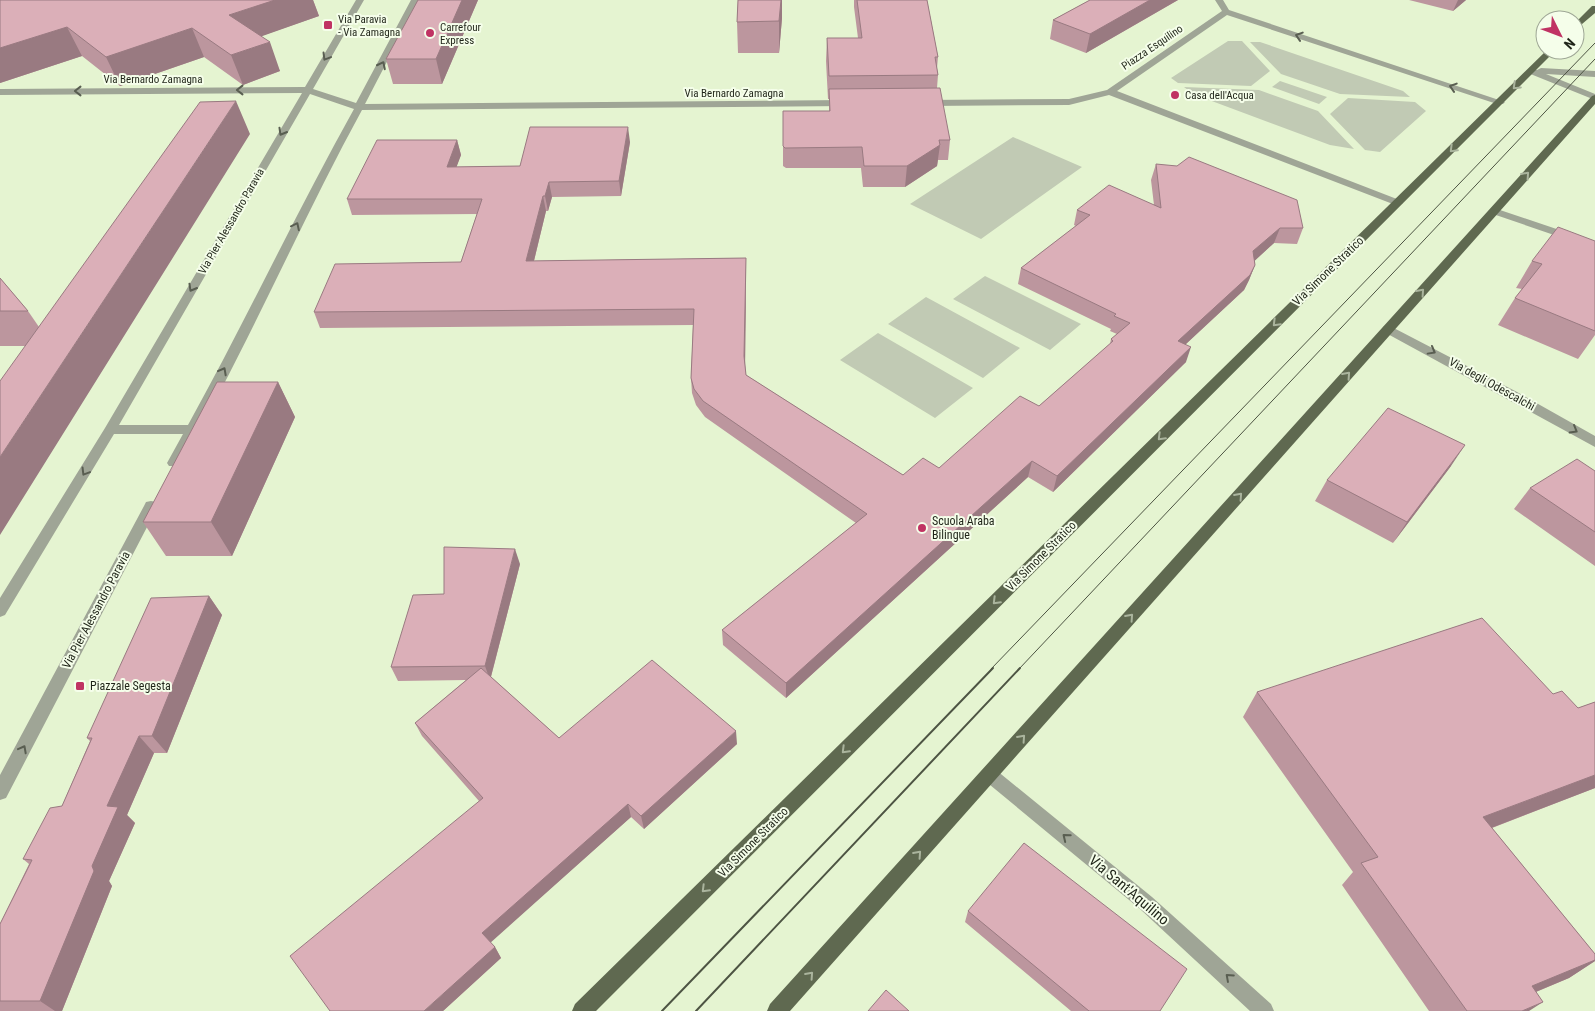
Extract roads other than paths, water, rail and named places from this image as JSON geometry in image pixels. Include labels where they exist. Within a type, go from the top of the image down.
[{"type":"main road","points":[[1585,18],[1595,8]]},
{"type":"main road","name":"Via Simone Stratico","points":[[582,1011],[1542,60]]},
{"type":"main road","points":[[777,1011],[1595,98]]},
{"type":"street","name":"Via Pier Alessandro Paravia","points":[[0,611],[110,430],[360,0]]},
{"type":"street","points":[[169,472],[232,356],[415,0]]},
{"type":"street","points":[[1219,0],[1226,12],[1500,102]]},
{"type":"street","name":"Piazza Esquilino","points":[[1110,92],[1226,12]]},
{"type":"street","points":[[1532,71],[1595,74]]},
{"type":"street","points":[[1532,71],[1595,98]]},
{"type":"street","name":"Via Bernardo Zamagna","points":[[0,92],[306,90]]},
{"type":"street","points":[[306,90],[358,108]]},
{"type":"street","points":[[911,103],[1069,102],[1110,92],[1398,203]]},
{"type":"street","name":"Via Bernardo Zamagna","points":[[358,108],[862,103]]},
{"type":"street","points":[[1494,211],[1595,246]]},
{"type":"street","name":"Via degli Odescalchi","points":[[1388,329],[1513,395],[1595,442]]},
{"type":"street","points":[[110,430],[192,429]]},
{"type":"street","name":"Via Pier Alessandro Paravia","points":[[0,792],[160,490]]},
{"type":"street","name":"Via Sant'Aquilino","points":[[990,775],[1146,903],[1256,1001],[1264,1011]]},
{"type":"tram line","points":[[991,669],[1595,43]]},
{"type":"tram line","points":[[1019,669],[1595,59]]},
{"type":"tram line","points":[[662,1011],[993,668]]},
{"type":"tram line","points":[[696,1011],[1020,668]]},
{"type":"place","name":"Via Paravia - Via Zamagna","points":[[328,25]]},
{"type":"place","name":"Carrefour Express","points":[[430,33]]},
{"type":"place","name":"Casa dell'Acqua","points":[[1175,95]]},
{"type":"place","name":"Scuola Araba Bilingue","points":[[922,528]]},
{"type":"place","name":"Piazzale Segesta","points":[[80,686]]}]
